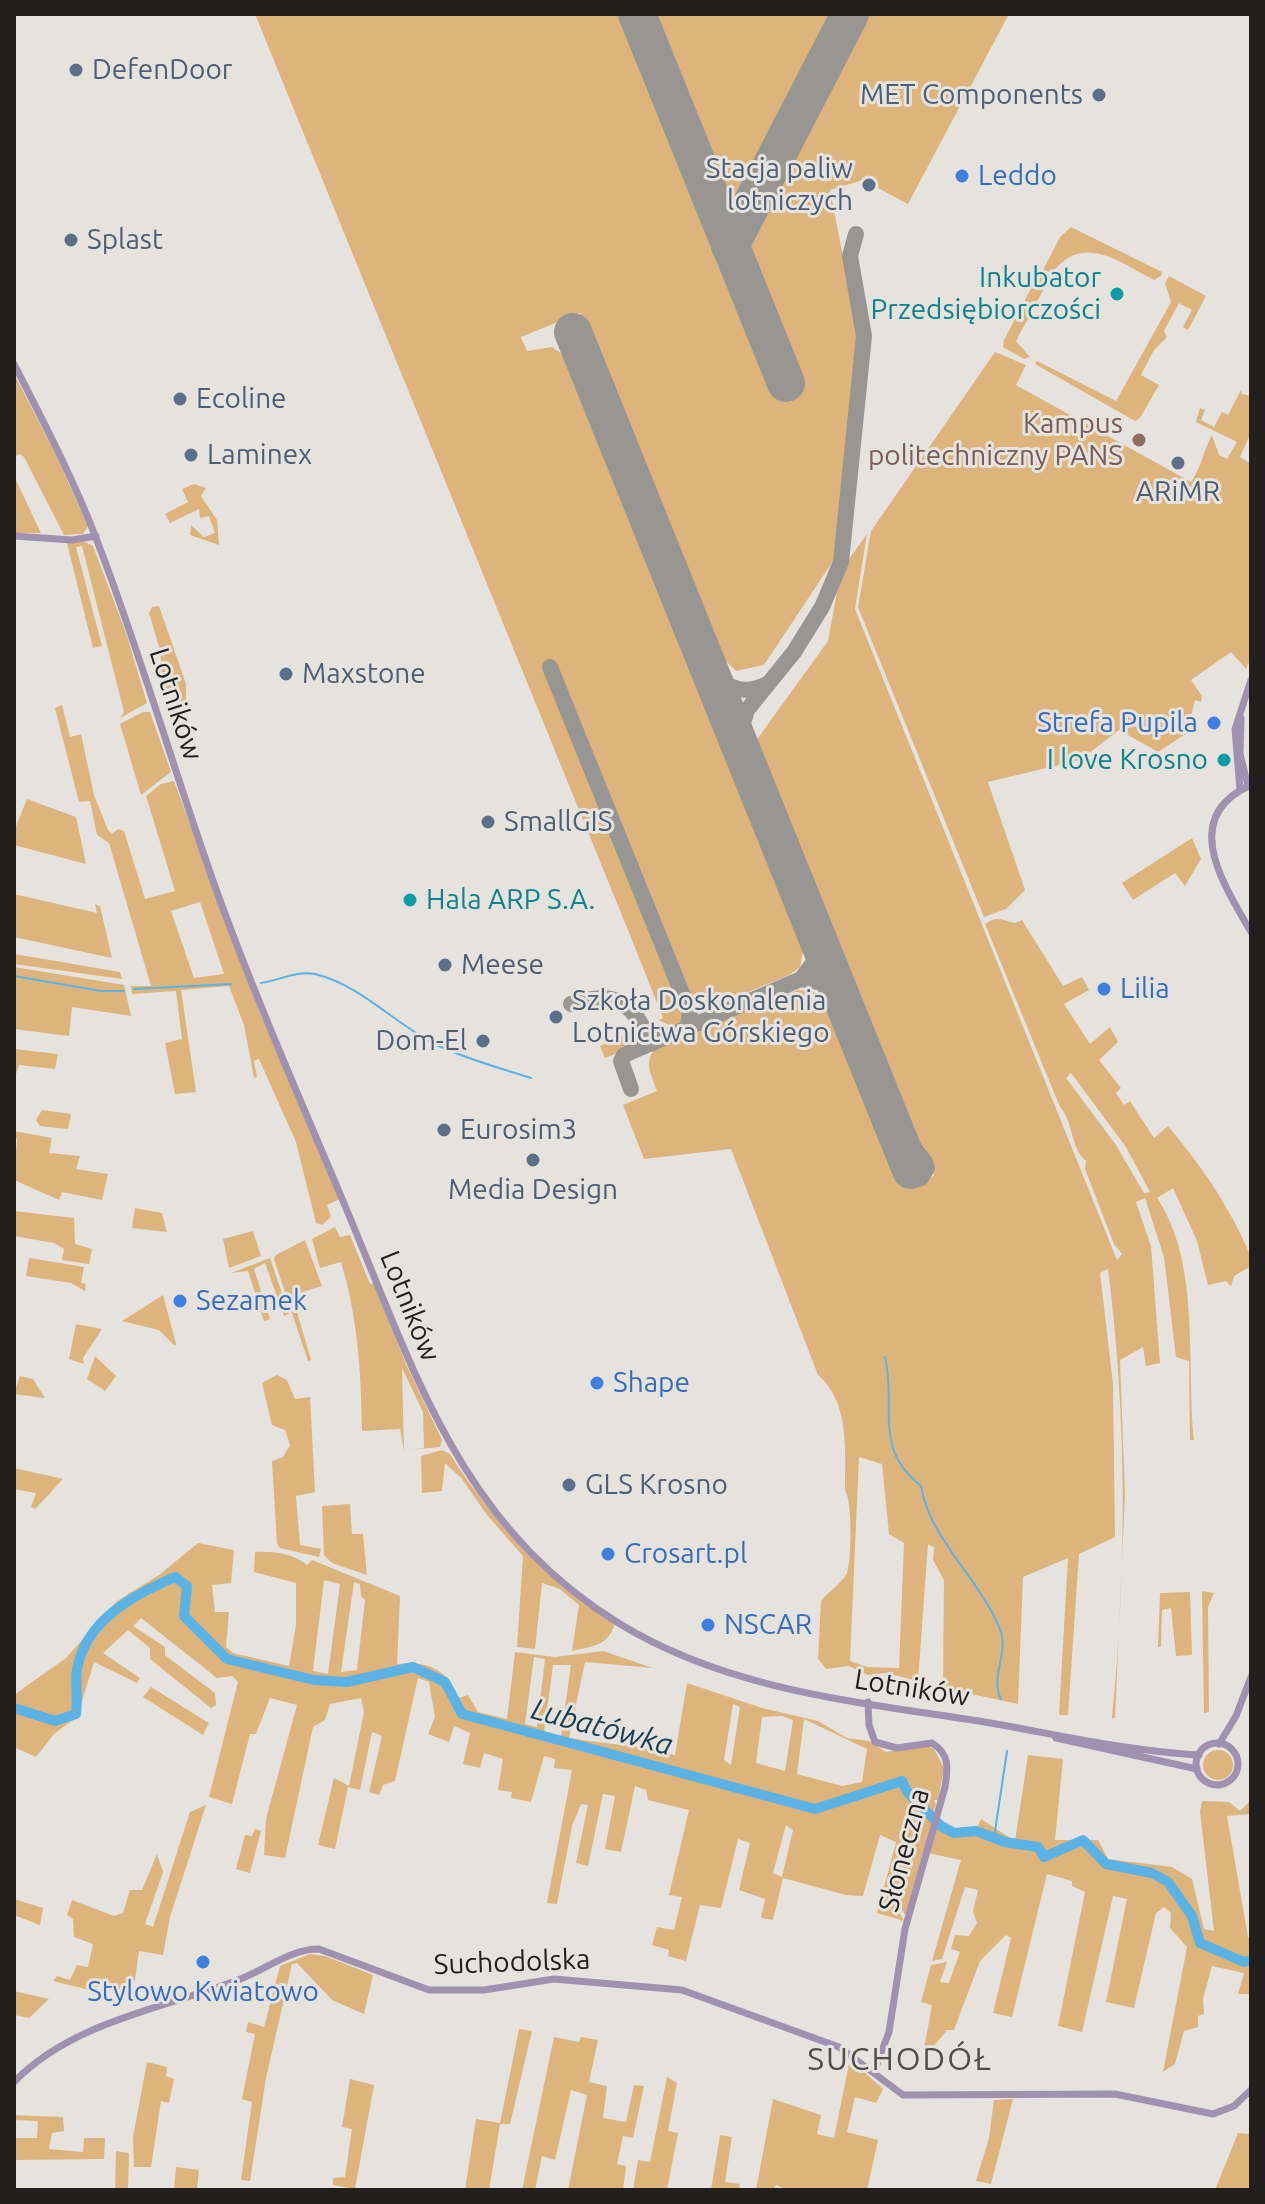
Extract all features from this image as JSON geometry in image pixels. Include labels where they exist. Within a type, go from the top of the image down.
[{"type":"street","name":"Lotników","points":[[14,364],[96,536],[218,896],[418,1383],[465,1472],[503,1523],[546,1567],[620,1624],[697,1662],[736,1675],[868,1702],[1043,1733],[1199,1755]]},
{"type":"street","points":[[14,536],[72,540],[96,536]]},
{"type":"street","points":[[1251,680],[1235,729],[1234,748],[1246,787],[1224,804],[1214,821],[1213,853],[1224,884],[1251,932]]},
{"type":"street","points":[[1219,1744],[1236,1716],[1251,1677]]},
{"type":"street","name":"Słoneczna","points":[[868,1702],[869,1725],[875,1742],[897,1748],[932,1743],[944,1752],[948,1770],[902,1945],[891,2022],[874,2072]]},
{"type":"street","points":[[1231,1749],[1219,1744],[1207,1746],[1199,1755],[1197,1769],[1209,1783],[1228,1782],[1238,1767],[1231,1749],[1236,1716]]},
{"type":"street","name":"Lotników","points":[[1043,1733],[1197,1769]]},
{"type":"street","name":"Suchodolska","points":[[14,2082],[73,2040],[122,2019],[238,1980],[304,1950],[319,1949],[429,1990],[484,1990],[554,1979],[639,1983],[682,1990],[839,2047],[899,2093],[1115,2094],[1213,2114],[1234,2106],[1251,2090]]},
{"type":"shaded area","points":[[255,14],[1009,14],[908,204],[863,180],[830,190],[857,328],[858,348],[835,558],[764,665],[736,671],[716,651],[580,313],[521,337],[527,351],[552,347],[568,358],[573,367],[805,941],[800,967],[789,975],[717,1005],[704,1000],[693,1005],[553,664],[546,668],[685,1012],[685,1019],[674,1028],[659,1020],[663,1018],[632,940]]},
{"type":"shaded area","points":[[1071,227],[1162,272],[1161,276],[1154,280],[1115,259],[1089,252],[1076,254],[1052,273],[1043,270],[1060,237]]},
{"type":"shaded area","points":[[1038,275],[1048,281],[1016,341],[1030,357],[1024,359],[1003,347],[1004,340]]},
{"type":"shaded area","points":[[1169,276],[1206,296],[1188,330],[1183,327],[1192,310],[1179,303],[1164,331],[1167,337],[1154,350],[1141,375],[1159,385],[1140,418],[1135,421],[1035,364],[1037,361],[1116,401],[1171,302],[1165,283]]},
{"type":"shaded area","points":[[995,352],[1026,365],[1016,385],[1191,482],[1212,435],[1219,455],[1227,459],[1237,442],[1196,422],[1200,408],[1205,410],[1201,420],[1214,427],[1222,412],[1228,415],[1241,390],[1242,394],[1251,396],[1251,433],[1240,457],[1251,464],[1251,658],[1246,669],[1231,652],[1191,680],[1202,696],[1201,702],[1195,700],[1187,733],[1158,752],[1119,730],[1080,760],[988,782],[1025,890],[1006,909],[984,917],[858,607],[871,531]]},
{"type":"shaded area","points":[[14,374],[88,526],[83,534],[64,535],[24,457],[20,454],[14,457]]},
{"type":"shaded area","points":[[14,476],[41,533],[14,533]]},
{"type":"shaded area","points":[[194,484],[206,488],[201,496],[217,520],[219,545],[190,535],[191,525],[204,537],[215,533],[209,516],[200,518],[199,509],[170,523],[165,514],[188,502],[182,489]]},
{"type":"shaded area","points":[[867,534],[855,609],[1117,1260],[1122,1254],[1114,1244],[1085,1169],[1086,1161],[1077,1149],[1068,1120],[985,924],[993,920],[1015,923],[1022,920],[1063,986],[1082,977],[1089,990],[1064,1004],[1090,1044],[1110,1027],[1118,1042],[1099,1060],[1121,1088],[1116,1093],[1124,1105],[1130,1101],[1154,1138],[1168,1126],[1215,1188],[1251,1257],[1251,1266],[1234,1276],[1231,1286],[1226,1281],[1208,1285],[1197,1241],[1173,1188],[1157,1198],[1171,1224],[1186,1283],[1194,1440],[1190,1440],[1189,1361],[1176,1357],[1164,1257],[1145,1198],[1136,1202],[1151,1246],[1160,1363],[1146,1366],[1143,1347],[1120,1360],[1125,1494],[1122,1568],[1119,1381],[1108,1269],[1100,1273],[1113,1384],[1115,1537],[1079,1554],[1068,1715],[1059,1715],[1068,1558],[1023,1577],[1018,1704],[943,1688],[944,1580],[933,1560],[934,1547],[928,1544],[918,1681],[886,1673],[868,1675],[849,1666],[826,1669],[818,1659],[821,1601],[845,1577],[850,1556],[850,1516],[845,1491],[841,1413],[836,1399],[818,1375],[731,1149],[644,1159],[623,1105],[657,1091],[649,1062],[658,1046],[798,990],[814,992],[833,1010],[905,1188],[934,1176],[925,1153],[910,1133],[753,745],[828,641],[841,570]],"holes":[[[1071,1073],[1126,1147],[1150,1192],[1144,1193],[1116,1145],[1066,1078]],[[859,1457],[882,1464],[889,1534],[904,1543],[899,1668],[867,1667],[850,1661]]]},
{"type":"shaded area","points":[[83,541],[93,546],[126,633],[147,703],[120,718],[124,712],[82,546],[76,547],[102,646],[93,648],[67,543]]},
{"type":"shaded area","points":[[159,606],[186,684],[186,711],[182,714],[175,692],[163,687],[160,650],[149,613],[152,607]]},
{"type":"shaded area","points":[[62,705],[70,737],[81,734],[94,795],[108,830],[112,834],[118,829],[124,831],[145,899],[175,891],[146,796],[161,784],[174,781],[259,1011],[340,1199],[327,1205],[331,1217],[322,1225],[316,1223],[296,1142],[259,1059],[254,1061],[257,1077],[254,1078],[244,1025],[229,986],[181,990],[196,1092],[175,1094],[165,1043],[182,1039],[176,991],[132,994],[131,986],[151,986],[109,843],[97,835],[90,801],[79,802],[55,708]],"holes":[[[200,902],[224,974],[194,978],[171,911]]]},
{"type":"shaded area","points":[[143,712],[150,712],[171,772],[141,795],[120,724]]},
{"type":"shaded area","points":[[27,799],[76,817],[86,864],[14,845],[14,831]]},
{"type":"shaded area","points":[[1192,838],[1201,859],[1185,886],[1175,873],[1133,900],[1122,883]]},
{"type":"shaded area","points":[[14,894],[97,913],[95,904],[100,906],[112,958],[14,937]]},
{"type":"shaded area","points":[[14,954],[120,972],[122,979],[14,964]]},
{"type":"shaded area","points":[[14,967],[124,985],[131,1016],[72,1007],[69,1036],[14,1029]]},
{"type":"shaded area","points":[[636,1030],[644,1042],[605,1058],[600,1046]]},
{"type":"shaded area","points":[[14,1049],[58,1054],[55,1069],[19,1065],[14,1080]]},
{"type":"shaded area","points":[[42,1110],[71,1114],[68,1129],[40,1126],[36,1120]]},
{"type":"shaded area","points":[[14,1131],[52,1138],[49,1153],[80,1156],[76,1169],[108,1174],[102,1200],[62,1192],[59,1200],[14,1180],[17,1140]]},
{"type":"shaded area","points":[[135,1208],[162,1213],[167,1232],[132,1228]]},
{"type":"shaded area","points":[[14,1211],[74,1218],[75,1244],[92,1249],[89,1264],[62,1260],[64,1249],[54,1243],[14,1236]]},
{"type":"shaded area","points":[[335,1227],[340,1237],[350,1235],[370,1284],[374,1283],[406,1364],[442,1440],[440,1447],[410,1450],[424,1448],[423,1412],[402,1368],[404,1451],[400,1429],[362,1431],[358,1346],[347,1283],[341,1262],[320,1268],[312,1239]]},
{"type":"shaded area","points":[[253,1231],[261,1256],[229,1268],[223,1239]]},
{"type":"shaded area","points":[[305,1240],[322,1286],[292,1295],[311,1360],[308,1361],[274,1259]]},
{"type":"shaded area","points":[[29,1258],[84,1267],[81,1283],[86,1284],[85,1291],[71,1283],[26,1276]]},
{"type":"shaded area","points":[[270,1258],[289,1314],[284,1316],[265,1263],[254,1269],[270,1319],[264,1321],[248,1271],[231,1273]]},
{"type":"shaded area","points":[[163,1295],[175,1346],[159,1330],[122,1321]]},
{"type":"shaded area","points":[[76,1324],[102,1329],[83,1358],[84,1364],[69,1359]]},
{"type":"shaded area","points":[[95,1356],[116,1376],[105,1391],[87,1379]]},
{"type":"shaded area","points":[[277,1375],[287,1380],[295,1399],[310,1397],[315,1492],[296,1496],[300,1545],[321,1549],[319,1557],[280,1548],[277,1544],[272,1461],[283,1457],[290,1445],[285,1430],[272,1425],[262,1383]]},
{"type":"shaded area","points":[[20,1376],[33,1379],[45,1398],[14,1394]]},
{"type":"shaded area","points":[[442,1450],[450,1454],[484,1503],[524,1548],[567,1588],[615,1624],[608,1637],[592,1646],[572,1651],[579,1605],[560,1589],[542,1583],[535,1649],[517,1647],[523,1556],[487,1515],[462,1479],[445,1463],[442,1491],[422,1493],[421,1456]]},
{"type":"shaded area","points":[[14,1468],[63,1479],[35,1509],[31,1507],[36,1493],[14,1489]]},
{"type":"shaded area","points":[[350,1504],[352,1534],[363,1534],[367,1575],[332,1563],[324,1555],[322,1506]]},
{"type":"shaded area","points":[[198,1543],[234,1550],[231,1583],[212,1585],[215,1612],[229,1612],[226,1647],[233,1653],[289,1666],[296,1625],[296,1583],[254,1572],[255,1552],[284,1554],[307,1565],[312,1560],[400,1596],[397,1664],[418,1664],[436,1669],[449,1680],[459,1698],[468,1695],[478,1712],[507,1719],[515,1652],[555,1657],[603,1651],[653,1668],[585,1662],[569,1738],[675,1755],[687,1683],[762,1708],[818,1721],[847,1738],[869,1741],[886,1752],[927,1746],[934,1749],[944,1768],[932,1815],[947,1827],[957,1830],[976,1830],[981,1819],[1015,1841],[1028,1755],[1063,1759],[1055,1840],[1098,1840],[1108,1859],[1172,1867],[1192,1879],[1204,1929],[1214,1931],[1200,1812],[1202,1801],[1229,1802],[1240,1811],[1251,1800],[1251,1814],[1227,1816],[1248,1937],[1251,1938],[1251,1994],[1238,1994],[1244,1973],[1212,1966],[1203,1999],[1204,2014],[1198,2016],[1198,2027],[1184,2031],[1175,2064],[1163,2072],[1187,1947],[1170,1928],[1171,1913],[1164,1907],[1156,1913],[1134,2008],[1106,2002],[1127,1899],[1113,1896],[1082,2032],[1058,2026],[1085,1892],[1072,1886],[1072,1881],[1047,1874],[1012,2017],[993,2013],[1011,1938],[1006,1935],[980,1961],[954,2030],[947,2030],[930,2051],[924,2049],[932,2005],[921,2002],[931,1965],[947,1962],[940,1982],[949,1983],[960,1952],[951,1949],[955,1935],[969,1936],[977,1923],[973,1911],[978,1890],[965,1887],[942,1959],[932,1961],[961,1860],[923,1852],[907,1912],[905,1915],[901,1908],[897,1909],[904,1921],[877,1913],[896,1842],[880,1835],[863,1896],[846,1895],[783,1878],[773,1920],[761,1918],[765,1899],[739,1890],[750,1843],[738,1839],[721,1908],[700,1905],[686,1961],[668,1956],[669,1950],[652,1945],[657,1927],[674,1930],[682,1897],[669,1895],[689,1810],[648,1800],[646,1790],[635,1786],[621,1852],[605,1849],[615,1796],[603,1794],[588,1866],[576,1863],[588,1805],[581,1804],[572,1826],[557,1904],[547,1903],[572,1770],[554,1768],[555,1759],[544,1756],[531,1802],[511,1798],[512,1792],[498,1790],[503,1759],[484,1753],[480,1768],[463,1764],[470,1733],[454,1726],[449,1742],[428,1734],[435,1717],[429,1682],[418,1678],[395,1781],[383,1785],[379,1795],[369,1792],[382,1736],[372,1732],[360,1790],[348,1787],[335,1849],[318,1845],[334,1778],[349,1786],[364,1712],[361,1698],[330,1704],[325,1720],[313,1727],[285,1858],[264,1855],[266,1819],[297,1705],[270,1698],[256,1734],[250,1734],[232,1804],[209,1797],[238,1682],[232,1676],[217,1678],[141,1618],[133,1626],[165,1647],[165,1655],[215,1693],[216,1705],[211,1708],[150,1659],[150,1648],[128,1630],[103,1653],[140,1678],[137,1683],[94,1662],[77,1717],[54,1734],[36,1757],[14,1747],[14,1695],[66,1658],[117,1601],[159,1575]],"holes":[[[324,1580],[340,1584],[328,1674],[313,1671]],[[354,1582],[360,1584],[361,1596],[365,1600],[357,1670],[341,1672]],[[534,1657],[545,1659],[537,1727],[525,1724]],[[553,1665],[571,1665],[561,1736],[544,1733]],[[733,1704],[740,1707],[731,1765],[724,1760]],[[782,1716],[793,1720],[785,1771],[756,1763],[762,1717]],[[804,1719],[867,1749],[862,1782],[842,1786],[797,1774]],[[786,1825],[793,1830],[782,1877],[773,1873]]]},
{"type":"shaded area","points":[[1202,1591],[1214,1593],[1208,1607],[1209,1712],[1204,1713]]},
{"type":"shaded area","points":[[1190,1592],[1192,1655],[1176,1656],[1171,1608],[1162,1610],[1161,1647],[1158,1647],[1160,1593]]},
{"type":"shaded area","points":[[1119,1628],[1115,1718],[1112,1718]]},
{"type":"shaded area","points":[[151,1687],[209,1723],[203,1735],[143,1697]]},
{"type":"shaded area","points":[[1218,1750],[1229,1754],[1233,1765],[1229,1776],[1218,1780],[1207,1776],[1203,1765],[1207,1754]]},
{"type":"shaded area","points":[[206,1805],[170,1917],[163,1955],[139,1951],[135,1980],[129,1985],[128,1996],[100,1986],[93,1991],[53,1981],[57,1976],[70,1980],[77,1965],[88,1967],[93,1944],[74,1937],[73,1919],[67,1915],[72,1900],[114,1916],[123,1913],[130,1890],[142,1890],[157,1854],[163,1872],[145,1924],[153,1927],[190,1812]]},
{"type":"shaded area","points":[[255,1829],[261,1831],[250,1873],[236,1869],[245,1835],[252,1836]]},
{"type":"shaded area","points":[[14,1899],[43,1908],[40,1925],[14,1915]]},
{"type":"shaded area","points":[[310,1954],[325,1956],[373,1975],[364,2014],[332,2000],[297,1963],[292,1964],[266,2078],[250,2181],[241,2180],[252,2102],[242,2099],[255,2034],[246,2032],[248,2022],[264,2027],[280,1966]]},
{"type":"shaded area","points":[[14,1991],[49,1999],[29,2018],[14,2015]]},
{"type":"shaded area","points":[[519,2029],[532,2031],[510,2124],[500,2124],[489,2190],[465,2190],[476,2119],[500,2123]]},
{"type":"shaded area","points":[[554,2037],[579,2042],[581,2037],[598,2040],[589,2082],[607,2086],[603,2118],[626,2122],[634,2085],[644,2086],[633,2138],[623,2136],[617,2164],[626,2166],[623,2190],[568,2190],[587,2095],[571,2090],[555,2160],[542,2156],[535,2190],[522,2190]]},
{"type":"shaded area","points":[[850,2059],[883,2089],[876,2103],[855,2097],[847,2132],[878,2140],[867,2190],[788,2190],[776,2185],[774,2190],[756,2190],[773,2099],[821,2115],[817,2134],[834,2138]]},
{"type":"shaded area","points":[[147,2062],[167,2067],[166,2076],[174,2079],[169,2103],[161,2101],[151,2167],[134,2167],[133,2137]]},
{"type":"shaded area","points":[[667,2077],[677,2083],[668,2131],[678,2133],[667,2190],[633,2190],[638,2160],[650,2162]]},
{"type":"shaded area","points":[[350,2079],[374,2085],[355,2189],[333,2185],[333,2178],[345,2177],[352,2129],[342,2127]]},
{"type":"shaded area","points":[[1013,2099],[991,2184],[976,2181],[989,2138],[994,2100]]},
{"type":"shaded area","points":[[14,2115],[63,2117],[64,2131],[52,2133],[49,2149],[83,2152],[84,2138],[105,2138],[104,2159],[14,2160],[14,2138],[37,2138],[38,2121],[14,2120]]},
{"type":"shaded area","points":[[1238,2133],[1251,2134],[1251,2190],[1215,2190]]},
{"type":"shaded area","points":[[720,2135],[732,2137],[725,2182],[740,2184],[739,2190],[711,2190]]},
{"type":"shaded area","points":[[116,2151],[129,2153],[128,2190],[115,2190]]},
{"type":"shaded area","points":[[176,2167],[199,2170],[197,2190],[174,2190]]},
{"type":"waterway","points":[[261,983],[301,973],[315,974],[348,987],[437,1045],[531,1078]]},
{"type":"waterway","points":[[14,976],[101,991],[124,991]]},
{"type":"waterway","points":[[134,989],[231,984]]},
{"type":"waterway","points":[[885,1357],[889,1426],[896,1457],[921,1486],[935,1525],[982,1595],[1001,1632],[1003,1640],[997,1683],[1001,1699]]},
{"type":"waterway","name":"Lubatówka","points":[[14,1708],[55,1721],[76,1714],[77,1669],[90,1636],[128,1601],[175,1577],[187,1586],[184,1616],[227,1659],[314,1680],[347,1682],[413,1667],[445,1682],[462,1714],[815,1809],[902,1781],[908,1793],[941,1826],[954,1833],[976,1831],[1005,1842],[1038,1847],[1044,1857],[1083,1840],[1106,1864],[1152,1873],[1168,1882],[1192,1916],[1200,1943],[1244,1962],[1251,1960]]},
{"type":"waterway","points":[[994,1838],[1007,1751]]},
{"type":"taxiway","points":[[741,747],[740,733],[747,710],[794,652],[822,607],[841,562],[864,336],[850,256],[856,234]]},
{"type":"taxiway","points":[[550,667],[690,1013],[688,1025],[682,1032]]},
{"type":"taxiway","points":[[709,669],[735,688],[743,690],[767,684]]},
{"type":"taxiway","points":[[631,1089],[621,1061],[624,1055],[801,979],[814,962],[816,933]]},
{"type":"taxiway","points":[[801,979],[822,983],[845,1006]]},
{"type":"taxiway","points":[[571,1004],[600,998],[621,1003],[637,1018],[651,1044]]},
{"type":"taxiway","points":[[890,1118],[925,1162],[927,1168],[921,1178],[908,1180],[903,1176],[900,1143]]},
{"type":"runway","points":[[637,14],[786,383]]},
{"type":"runway","points":[[730,246],[850,14]]},
{"type":"runway","points":[[573,332],[911,1170]]},
{"type":"place","name":"DefenDoor","points":[[76,70]]},
{"type":"place","name":"MET Components","points":[[1099,95]]},
{"type":"place","name":"Leddo","points":[[962,176]]},
{"type":"place","name":"Stacja paliw lotniczych","points":[[869,185]]},
{"type":"place","name":"Splast","points":[[71,240]]},
{"type":"place","name":"Inkubator Przedsiębiorczości","points":[[1117,294]]},
{"type":"place","name":"Ecoline","points":[[180,399]]},
{"type":"place","name":"Kampus politechniczny PANS","points":[[1139,440]]},
{"type":"place","name":"Laminex","points":[[191,455]]},
{"type":"place","name":"ARiMR","points":[[1178,463]]},
{"type":"place","name":"Maxstone","points":[[286,674]]},
{"type":"place","name":"Strefa Pupila","points":[[1214,723]]},
{"type":"place","name":"I love Krosno","points":[[1224,760]]},
{"type":"place","name":"SmallGIS","points":[[488,822]]},
{"type":"place","name":"Hala ARP S.A.","points":[[410,900]]},
{"type":"place","name":"Meese","points":[[445,965]]},
{"type":"place","name":"Lilia","points":[[1104,989]]},
{"type":"place","name":"Szkoła Doskonalenia Lotnictwa Górskiego","points":[[556,1017]]},
{"type":"place","name":"Dom-El","points":[[483,1041]]},
{"type":"place","name":"Eurosim3","points":[[444,1130]]},
{"type":"place","name":"Media Design","points":[[533,1160]]},
{"type":"place","name":"Sezamek","points":[[180,1301]]},
{"type":"place","name":"Shape","points":[[597,1383]]},
{"type":"place","name":"GLS Krosno","points":[[569,1485]]},
{"type":"place","name":"Crosart.pl","points":[[608,1554]]},
{"type":"place","name":"NSCAR","points":[[708,1625]]},
{"type":"place","name":"Stylowo Kwiatowo","points":[[203,1962]]},
{"type":"district","name":"SUCHODÓŁ","points":[[900,2059]]}]
